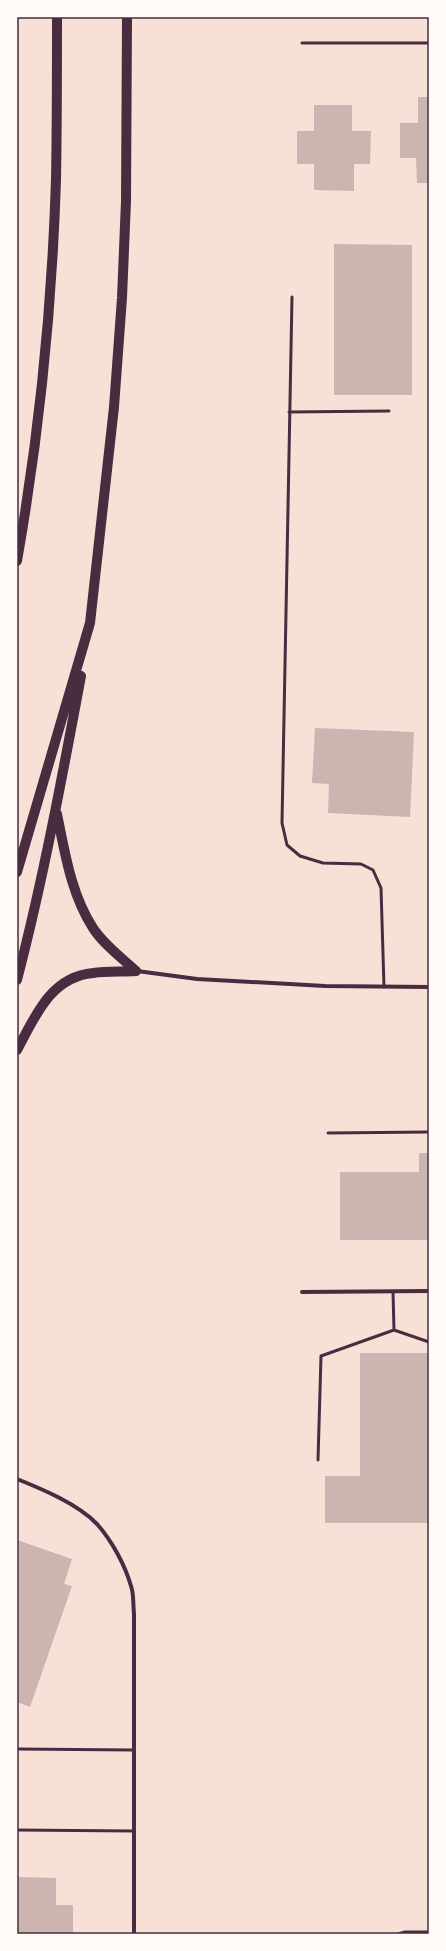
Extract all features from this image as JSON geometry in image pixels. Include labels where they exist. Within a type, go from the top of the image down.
[{"type":"main road","points":[[17,561],[28,500],[47,331],[56,180],[57,17]]},
{"type":"main road","points":[[17,980],[30,931],[56,810],[90,623],[114,407],[122,298],[127,186],[127,17]]},
{"type":"main road","points":[[17,872],[90,623]]},
{"type":"main road","points":[[56,810],[74,890],[83,910],[93,928],[106,943],[136,971]]},
{"type":"main road","points":[[17,1050],[44,1000],[66,980],[92,973],[136,971]]},
{"type":"street","points":[[136,971],[197,979],[384,987],[429,987]]},
{"type":"street","points":[[302,1292],[429,1291]]},
{"type":"street","points":[[17,1479],[38,1487],[73,1506],[97,1524],[117,1554],[131,1587],[134,1614],[134,1934]]},
{"type":"lane","points":[[302,44],[429,43]]},
{"type":"lane","points":[[292,297],[282,823],[287,845],[300,856],[323,863],[361,864],[373,870],[381,888],[384,987]]},
{"type":"lane","points":[[290,412],[389,411]]},
{"type":"lane","points":[[328,1133],[429,1132]]},
{"type":"lane","points":[[393,1292],[394,1330]]},
{"type":"lane","points":[[318,1460],[321,1356],[394,1330],[429,1342]]},
{"type":"lane","points":[[17,1749],[134,1750]]},
{"type":"lane","points":[[17,1830],[134,1831]]},
{"type":"lane","points":[[398,1934],[429,1932]]},
{"type":"building","points":[[418,97],[429,97],[429,183],[417,183],[416,158],[400,158],[400,123],[418,123]]},
{"type":"building","points":[[314,105],[352,105],[352,131],[371,131],[370,164],[354,164],[354,191],[314,190],[314,164],[297,164],[297,131],[314,131]]},
{"type":"building","points":[[334,244],[412,245],[412,395],[334,395]]},
{"type":"building","points":[[315,728],[414,732],[410,817],[328,813],[329,784],[312,783]]},
{"type":"building","points":[[419,1153],[429,1153],[429,1240],[340,1240],[340,1172],[419,1172]]},
{"type":"building","points":[[360,1353],[429,1353],[429,1523],[325,1523],[325,1476],[360,1476]]},
{"type":"building","points":[[17,1540],[72,1559],[64,1584],[72,1586],[30,1707],[17,1702]]},
{"type":"building","points":[[17,1877],[56,1878],[56,1905],[73,1905],[73,1934],[17,1934]]}]
